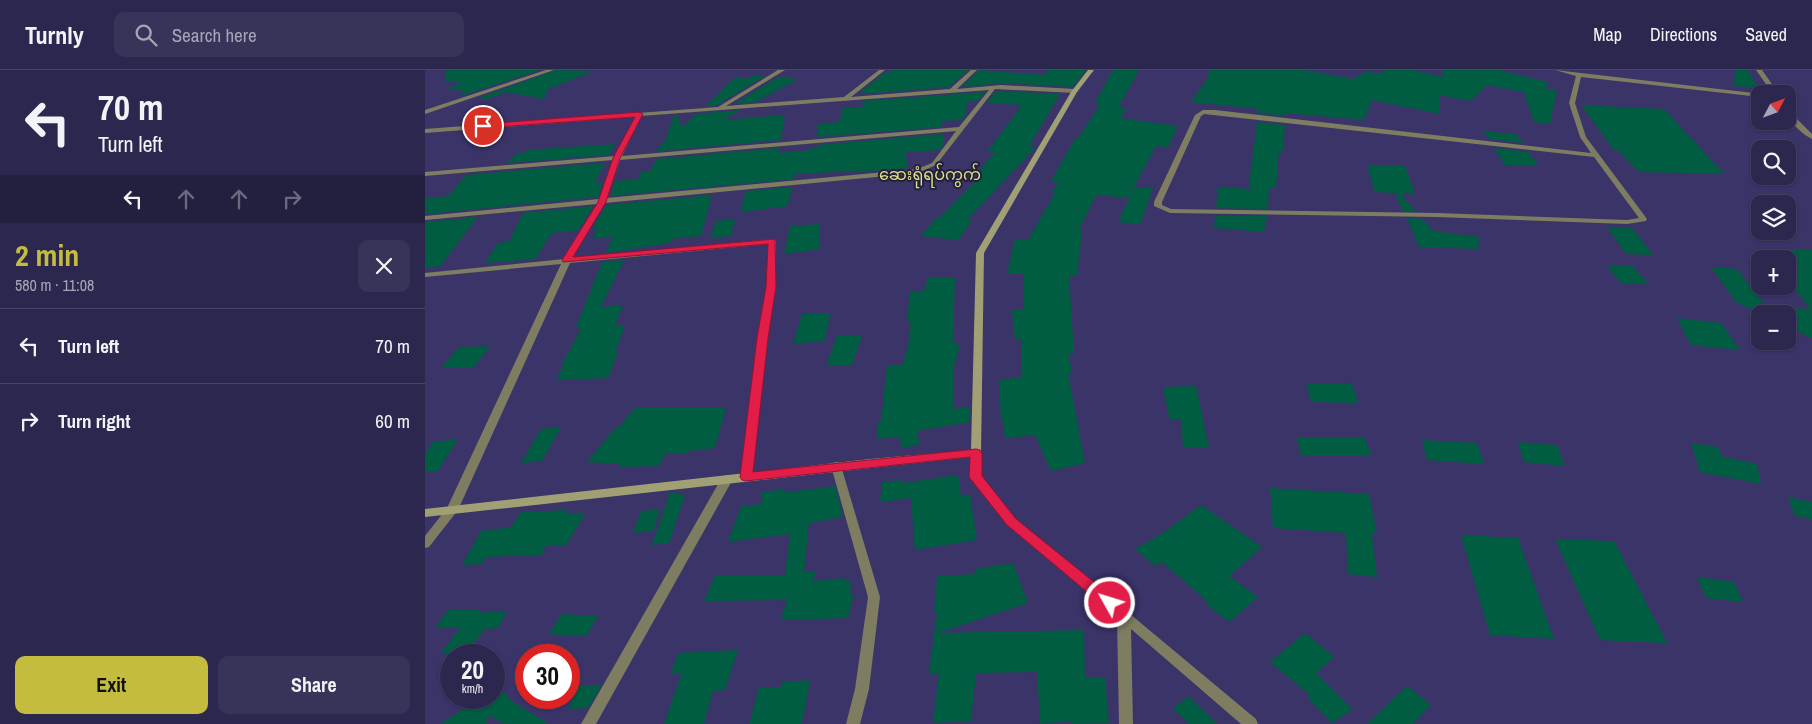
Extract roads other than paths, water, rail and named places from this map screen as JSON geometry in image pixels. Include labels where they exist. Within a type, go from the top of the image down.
[{"type":"street","points":[[425,112],[551,70]]},
{"type":"street","points":[[719,108],[782,70]]},
{"type":"street","points":[[845,98],[882,70]]},
{"type":"street","points":[[952,90],[974,70]]},
{"type":"street","points":[[1091,70],[1075,91],[980,253],[975,477],[1012,522],[1251,724]]},
{"type":"street","points":[[1558,70],[1751,95]]},
{"type":"street","points":[[1759,70],[1770,85]]},
{"type":"street","points":[[1579,74],[1572,103],[1583,138],[1595,154],[1643,219],[1627,222],[1427,215],[1170,211],[1158,206],[1158,202],[1197,115],[1207,112],[1595,154]]},
{"type":"street","points":[[425,131],[994,87],[1022,86],[1075,91]]},
{"type":"street","points":[[425,218],[918,171],[934,164],[994,87]]},
{"type":"street","points":[[425,544],[452,510],[567,260],[602,202],[617,158],[639,114]]},
{"type":"street","points":[[1796,122],[1812,136]]},
{"type":"street","points":[[425,174],[961,129]]},
{"type":"street","points":[[425,276],[772,240],[771,287],[746,477]]},
{"type":"street","points":[[425,513],[836,466],[976,453]]},
{"type":"street","points":[[836,466],[874,597],[862,689],[853,724]]},
{"type":"street","points":[[588,724],[727,479]]},
{"type":"street","points":[[1124,615],[1126,724]]},
{"type":"district","name":"ဆေးရုံရပ်ကွက်","points":[[930,174]]}]
